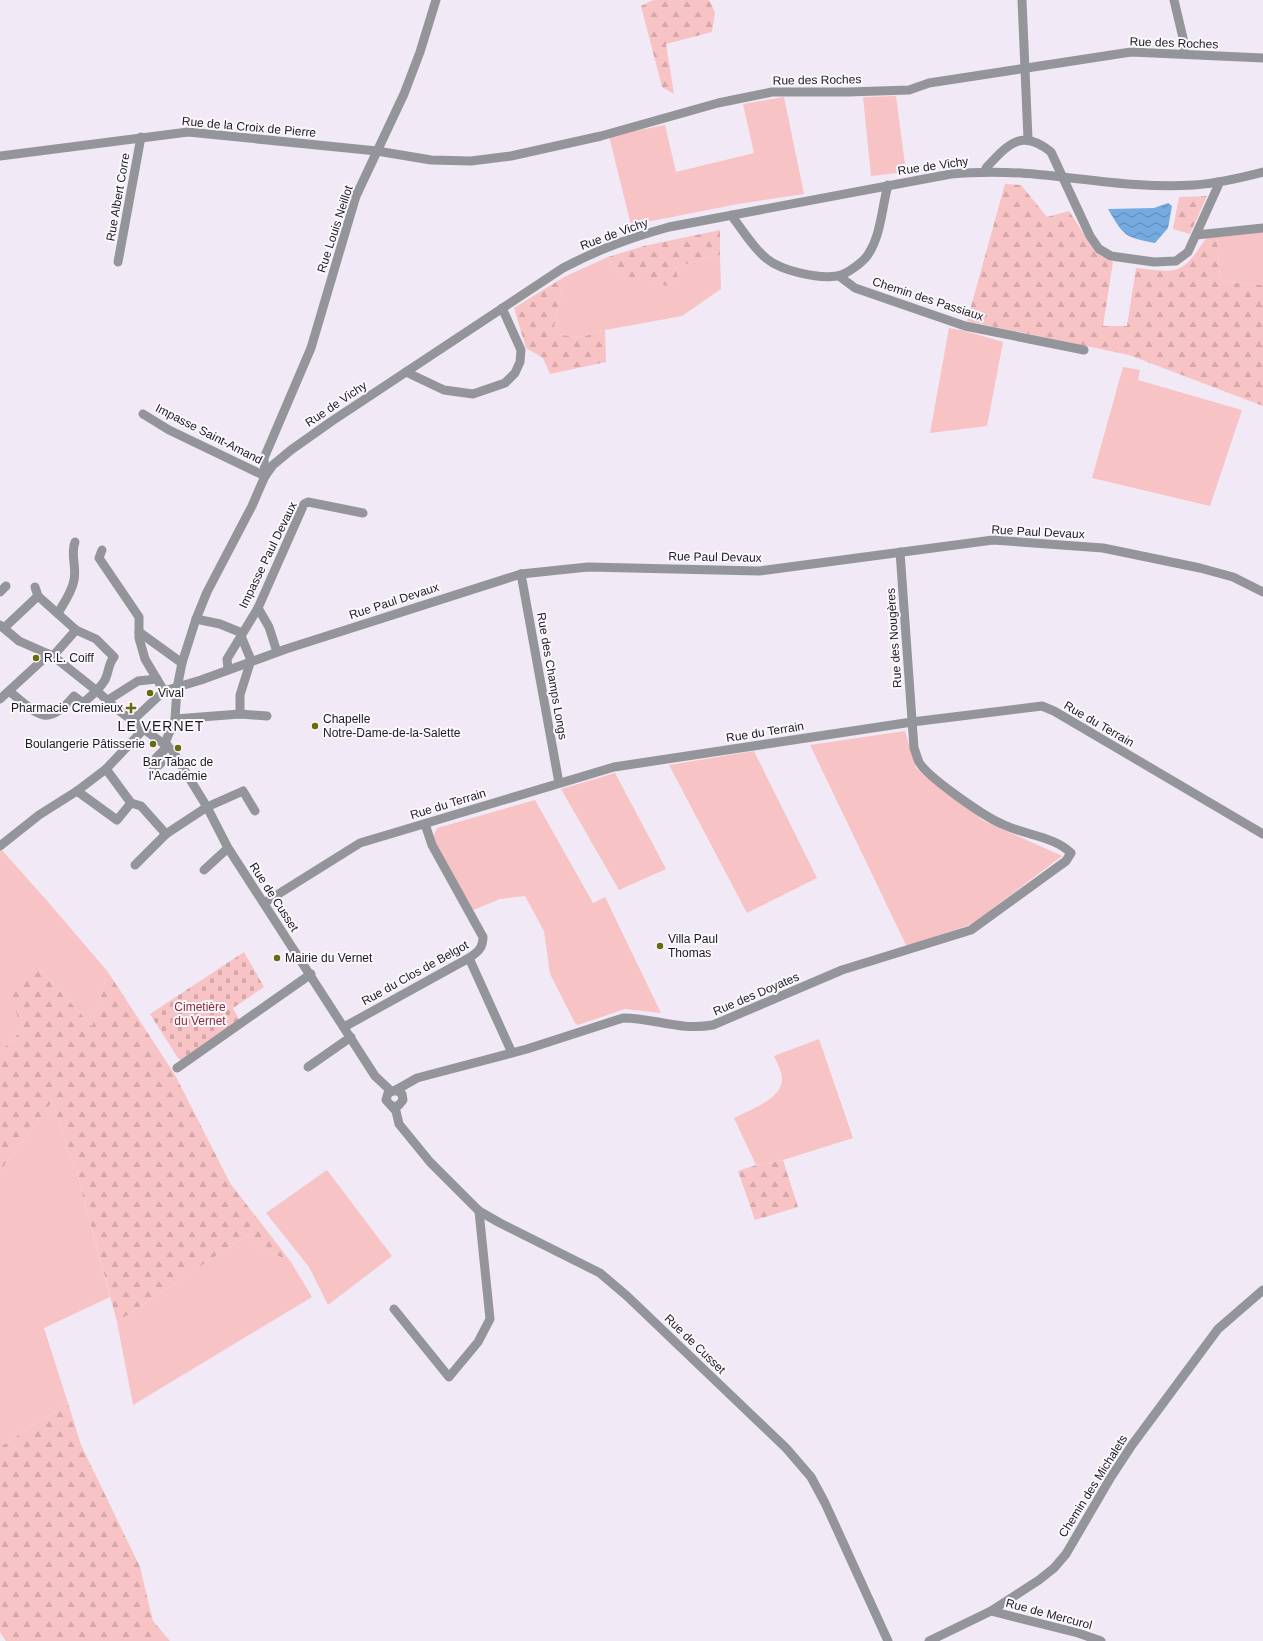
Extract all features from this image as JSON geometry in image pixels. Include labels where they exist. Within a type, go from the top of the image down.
[{"type":"street","name":"Rue Louis Neillot","points":[[265,476],[264,458],[311,348],[356,196],[387,132],[409,80],[420,52],[436,0]]},
{"type":"street","points":[[1022,0],[1028,139]]},
{"type":"street","points":[[1174,0],[1183,38],[1184,54]]},
{"type":"street","name":"Rue des Roches","points":[[377,151],[431,160],[471,161],[511,156],[597,137],[718,103],[772,92],[909,90],[928,83],[1131,52],[1263,58]]},
{"type":"street","name":"Rue de la Croix de Pierre","points":[[0,156],[188,132],[377,151]]},
{"type":"street","name":"Rue Albert Corre","points":[[118,262],[141,137]]},
{"type":"street","points":[[986,172],[986,168],[1003,150],[1017,142],[1028,139],[1042,145],[1051,152],[1090,236],[1099,249],[1111,256],[1154,262],[1176,261],[1188,252],[1218,186],[1218,182]]},
{"type":"street","name":"Rue de Vichy","points":[[153,770],[161,763],[156,758],[166,745],[175,719],[177,688],[182,663],[196,619],[207,592],[252,506],[265,476],[283,457],[406,372],[562,268],[598,250],[632,237],[669,227],[950,174],[986,172],[1133,185],[1194,185],[1218,182],[1263,172]]},
{"type":"street","points":[[732,214],[734,219],[766,258],[780,267],[818,276],[839,276],[859,264],[869,255],[875,242],[888,185]]},
{"type":"street","points":[[1196,235],[1263,228]]},
{"type":"street","name":"Chemin des Passiaux","points":[[839,276],[855,288],[965,326],[1084,350]]},
{"type":"street","points":[[406,372],[444,390],[473,394],[506,383],[515,373],[520,362],[521,350],[502,308]]},
{"type":"street","name":"Impasse Saint-Amand","points":[[143,414],[169,430],[265,476]]},
{"type":"street","points":[[270,444],[283,457]]},
{"type":"street","name":"Impasse Paul Devaux","points":[[228,669],[227,659],[258,608],[304,504],[308,502],[363,512]]},
{"type":"street","name":"Rue Paul Devaux","points":[[164,691],[177,688],[251,660],[521,574],[588,567],[759,571],[993,540],[1086,546],[1200,568],[1233,578],[1263,592]]},
{"type":"street","points":[[58,613],[70,592],[75,579],[72,558],[75,542]]},
{"type":"street","points":[[102,550],[99,558],[139,617],[139,638],[145,659],[164,691],[132,721]]},
{"type":"street","name":"Rue des Nougères","points":[[900,552],[914,748],[920,763],[933,777],[997,822],[1060,845],[1071,853]]},
{"type":"street","name":"Rue des Champs Longs","points":[[521,574],[559,783]]},
{"type":"street","points":[[9,690],[37,713],[44,716],[54,714],[63,709],[74,696],[83,703],[97,691],[105,679],[109,663],[114,657],[96,639],[76,630],[38,596],[35,587]]},
{"type":"street","points":[[38,596],[2,626],[19,641],[51,655],[132,721],[166,745]]},
{"type":"street","points":[[258,608],[269,627],[277,652]]},
{"type":"street","points":[[196,619],[220,624],[241,634],[251,660],[240,695],[240,714]]},
{"type":"street","points":[[0,699],[51,655],[76,630]]},
{"type":"street","points":[[139,632],[156,646],[182,663]]},
{"type":"street","points":[[108,700],[138,681],[157,679]]},
{"type":"street","name":"Rue du Terrain","points":[[264,903],[360,843],[614,767],[912,722],[1042,706],[1061,715],[1263,834]]},
{"type":"street","points":[[175,719],[240,714],[267,716]]},
{"type":"street","points":[[0,846],[39,815],[77,791],[106,769],[144,729]]},
{"type":"street","name":"Rue de Cusset","points":[[166,745],[207,807],[228,848],[311,974],[375,1076],[391,1093]]},
{"type":"street","points":[[106,769],[131,803],[141,806],[166,834]]},
{"type":"street","points":[[77,791],[117,820],[131,803]]},
{"type":"street","points":[[135,865],[166,834],[207,807],[243,791],[254,811]]},
{"type":"street","name":"Rue du Clos de Belgot","points":[[344,1026],[469,958],[478,952],[483,945],[483,937],[432,845],[425,824]]},
{"type":"street","points":[[204,870],[228,848]]},
{"type":"street","name":"Rue des Doyates","points":[[391,1093],[408,1082],[425,1076],[512,1053],[623,1018],[636,1018],[677,1027],[697,1028],[713,1025],[842,970],[971,930],[1066,861],[1071,853]]},
{"type":"street","points":[[469,958],[512,1053]]},
{"type":"street","points":[[177,1068],[311,974]]},
{"type":"street","points":[[308,1067],[351,1037]]},
{"type":"street","name":"Rue des Doyates","points":[[399,1103],[411,1087],[425,1076]]},
{"type":"street","points":[[391,1093],[402,1094],[399,1103],[387,1103],[391,1093]]},
{"type":"street","name":"Rue de Cusset","points":[[399,1103],[396,1111],[399,1124],[453,1186],[479,1211],[600,1273],[632,1300],[786,1448],[811,1477],[825,1503],[888,1641]]},
{"type":"street","points":[[394,1309],[449,1377],[478,1342],[490,1318],[479,1211]]},
{"type":"street","name":"Chemin des Michalets","points":[[929,1641],[991,1611],[1039,1580],[1054,1568],[1066,1554],[1111,1477],[1132,1445],[1218,1329],[1263,1290]]},
{"type":"street","name":"Rue de Mercurol","points":[[991,1611],[1078,1633],[1101,1641]]},
{"type":"green space","points":[[653,0],[709,0],[715,12],[712,32],[666,44],[674,94],[662,87],[641,6]]},
{"type":"green space","points":[[896,96],[906,172],[871,176],[863,97]]},
{"type":"green space","points":[[784,97],[804,194],[738,204],[631,225],[609,136],[665,125],[676,172],[754,153],[743,104]]},
{"type":"green space","points":[[1005,184],[1021,185],[1047,217],[1069,211],[1096,253],[1113,262],[1103,326],[1127,326],[1136,268],[1162,271],[1179,269],[1191,259],[1207,237],[1217,237],[1220,281],[1263,285],[1263,406],[1129,355],[967,321]]},
{"type":"green space","points":[[1207,196],[1190,234],[1173,229],[1179,197]]},
{"type":"green space","points":[[720,230],[720,255],[675,267],[681,289],[614,274],[608,257],[644,246]]},
{"type":"green space","points":[[1263,232],[1263,285],[1220,281],[1217,237]]},
{"type":"green space","points":[[720,255],[721,289],[682,316],[605,330],[579,338],[553,333],[564,277],[608,257],[615,274],[680,288],[675,267]]},
{"type":"green space","points":[[564,277],[553,333],[579,338],[605,330],[606,362],[550,374],[543,358],[526,348],[514,308]]},
{"type":"green space","points":[[949,328],[1003,342],[987,426],[930,433]]},
{"type":"green space","points":[[1123,367],[1140,370],[1138,380],[1242,410],[1210,506],[1092,478]]},
{"type":"green space","points":[[905,731],[916,768],[984,821],[1062,856],[972,924],[907,947],[810,745]]},
{"type":"green space","points":[[754,751],[817,878],[747,913],[669,765]]},
{"type":"green space","points":[[615,773],[666,869],[619,890],[561,789]]},
{"type":"green space","points":[[535,800],[593,903],[605,897],[661,1013],[625,1009],[578,1025],[575,1023],[550,974],[544,931],[525,896],[500,899],[473,910],[432,840],[437,828]]},
{"type":"green space","points":[[0,848],[108,972],[92,1026],[39,968],[22,1030],[0,1052]]},
{"type":"green space","name":"Cimetière du Vernet","points":[[244,952],[264,987],[233,1008],[240,1021],[183,1060],[178,1058],[150,1014]]},
{"type":"green space","points":[[39,968],[92,1026],[108,972],[175,1075],[230,1183],[291,1262],[260,1247],[247,1235],[117,1322],[78,1177],[52,1102],[0,1171],[0,1052],[22,1030],[10,993]]},
{"type":"green space","points":[[819,1039],[853,1138],[783,1160],[756,1165],[734,1118],[764,1103],[772,1098],[777,1092],[781,1085],[782,1077],[774,1056]]},
{"type":"green space","points":[[52,1102],[78,1177],[110,1297],[44,1328],[68,1403],[0,1447],[0,1171]]},
{"type":"green space","points":[[783,1160],[798,1207],[755,1220],[738,1171],[756,1165]]},
{"type":"green space","points":[[327,1170],[392,1256],[328,1305],[309,1267],[266,1213]]},
{"type":"green space","points":[[247,1235],[260,1247],[291,1262],[312,1297],[133,1405],[117,1322]]},
{"type":"green space","points":[[68,1403],[81,1445],[140,1567],[153,1621],[170,1641],[6,1641],[0,1632],[0,1447]]},
{"type":"water","points":[[1168,203],[1172,206],[1168,228],[1155,243],[1137,239],[1126,234],[1118,225],[1108,209],[1154,208]]},
{"type":"place","name":"R.L. Coiff","points":[[36,658]]},
{"type":"place","name":"Vival","points":[[150,693]]},
{"type":"place","name":"Pharmacie Cremieux","points":[[131,708]]},
{"type":"place","name":"Chapelle Notre-Dame-de-la-Salette","points":[[315,726]]},
{"type":"place","name":"Boulangerie Pâtisserie","points":[[153,744]]},
{"type":"place","name":"Bar Tabac de l'Académie","points":[[178,748]]},
{"type":"place","name":"Villa Paul Thomas","points":[[660,946]]},
{"type":"place","name":"Mairie du Vernet","points":[[277,958]]},
{"type":"district","name":"LE VERNET","points":[[161,726]]}]
